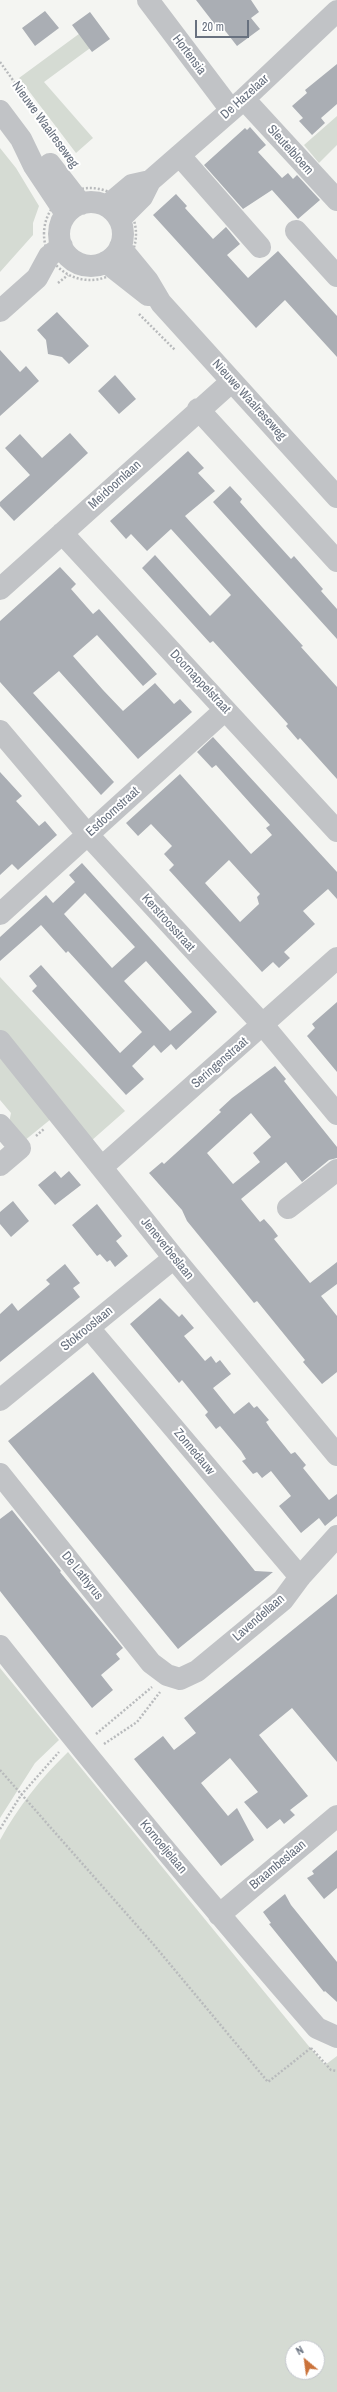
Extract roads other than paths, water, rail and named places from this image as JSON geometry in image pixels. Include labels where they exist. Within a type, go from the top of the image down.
[{"type":"street","name":"Hortensia","points":[[148,0],[237,104]]},
{"type":"street","name":"De Hazelaar","points":[[113,212],[142,197],[150,181],[180,156],[337,11]]},
{"type":"street","name":"Sleutelbloem","points":[[237,104],[337,200]]},
{"type":"street","name":"Nieuwe Waalreseweg","points":[[0,111],[21,140],[45,158],[72,204]]},
{"type":"street","points":[[180,156],[260,247]]},
{"type":"street","points":[[0,311],[37,278],[49,256],[61,256],[88,266],[111,262],[123,228],[113,212],[92,202],[72,204],[61,224],[61,256]]},
{"type":"street","points":[[296,230],[337,274]]},
{"type":"street","name":"Nieuwe Waalreseweg","points":[[111,262],[148,281],[161,303],[231,382],[334,488]]},
{"type":"street","name":"Meidoornlaan","points":[[0,589],[198,409],[231,382]]},
{"type":"street","points":[[198,409],[337,561]]},
{"type":"street","name":"Doornappelstraat","points":[[62,533],[337,831]]},
{"type":"street","name":"Esdoornstraat","points":[[0,914],[225,710]]},
{"type":"street","name":"Kerstroosstraat","points":[[0,731],[88,834],[262,1026],[337,1114]]},
{"type":"street","name":"Seringenstraat","points":[[102,1167],[337,958]]},
{"type":"street","name":"Jeneverbeslaan","points":[[0,1042],[174,1258],[337,1455]]},
{"type":"street","points":[[0,1125],[20,1148],[0,1165]]},
{"type":"street","points":[[288,1208],[337,1170]]},
{"type":"street","name":"Stokrooslaan","points":[[0,1400],[174,1258]]},
{"type":"street","name":"Zonnedauw","points":[[89,1328],[300,1577]]},
{"type":"street","name":"De Lathyrus","points":[[0,1474],[151,1663],[167,1675]]},
{"type":"street","name":"Lavendellaan","points":[[167,1675],[180,1679],[197,1671],[283,1600],[300,1577],[335,1543]]},
{"type":"street","name":"Kornoeljelaan","points":[[0,1646],[80,1747],[218,1915],[317,2028],[337,2037]]},
{"type":"street","name":"Braambeslaan","points":[[218,1915],[337,1816]]}]
